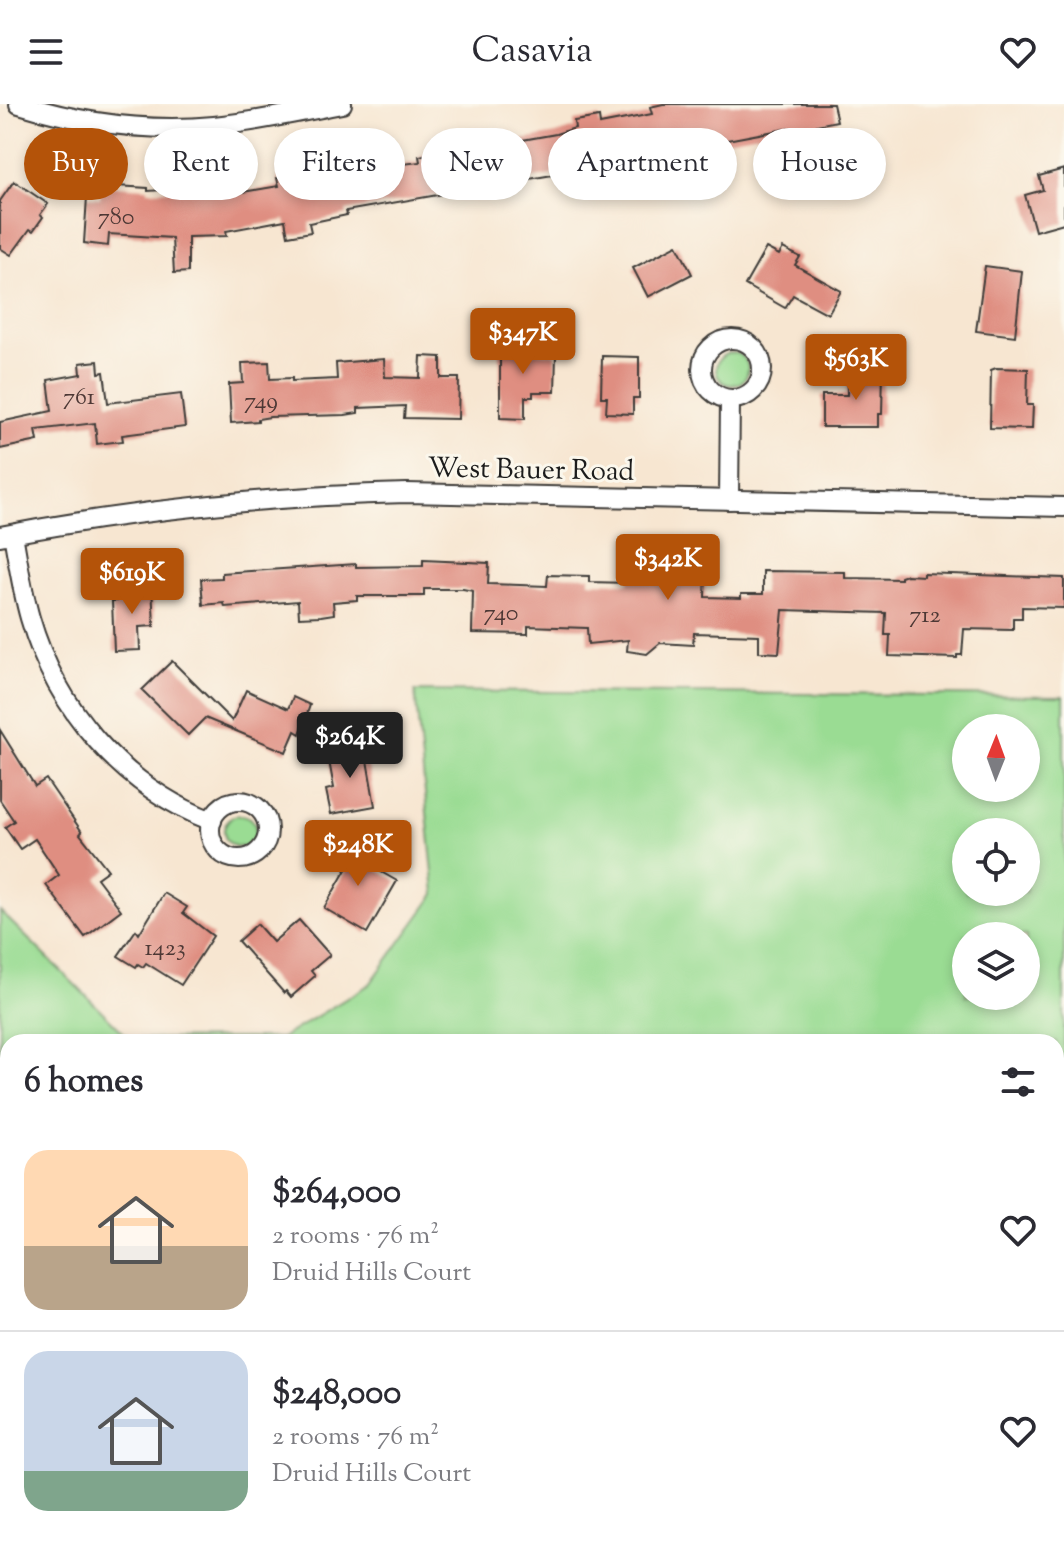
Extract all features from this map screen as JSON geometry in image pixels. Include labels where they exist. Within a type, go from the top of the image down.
[{"type":"street","points":[[19,104],[88,121],[178,128],[249,122],[342,104]]},
{"type":"street","points":[[729,500],[730,399]]},
{"type":"street","name":"West Bauer Road","points":[[6,535],[190,505],[317,495],[407,493],[1064,507]]},
{"type":"street","points":[[6,535],[42,651],[75,713],[106,751],[140,782],[171,804],[212,821]]},
{"type":"green space","points":[[732,353],[743,358],[748,369],[743,380],[732,385],[721,380],[716,369],[721,358]]},
{"type":"green space","points":[[415,691],[1064,696],[1064,1034],[288,1034],[370,984],[435,894]]},
{"type":"green space","points":[[240,815],[251,820],[256,831],[251,842],[240,847],[229,842],[224,831],[229,820]]},
{"type":"green space","points":[[0,911],[125,1034],[0,1034]]},
{"type":"building","points":[[663,104],[833,104],[837,121],[817,125],[818,128],[753,128],[753,135],[737,138],[737,128],[575,128],[574,121],[599,117],[600,124],[652,114],[650,107]]},
{"type":"building","points":[[548,135],[548,176],[532,179],[532,138]]},
{"type":"building","points":[[421,156],[421,198],[346,211],[347,215],[309,223],[311,232],[288,236],[285,220],[226,231],[227,236],[188,237],[188,272],[174,273],[172,238],[109,234],[108,246],[84,243],[87,200],[128,200],[128,187],[144,188],[144,200],[258,200],[258,190],[274,187],[274,200],[405,200],[405,164],[420,162]]},
{"type":"building","points":[[1064,169],[1064,223],[1035,231],[1025,195],[1043,190],[1039,176]]},
{"type":"building","points":[[14,181],[24,188],[24,200],[42,200],[48,204],[33,231],[30,229],[11,255],[0,248],[0,201]]},
{"type":"building","points":[[677,245],[692,274],[648,297],[633,268]]},
{"type":"building","points":[[766,248],[779,255],[783,248],[800,257],[795,265],[841,291],[828,314],[793,295],[785,308],[745,285]]},
{"type":"building","points":[[985,266],[1022,271],[1015,336],[976,331]]},
{"type":"building","points":[[500,334],[522,334],[522,351],[556,354],[555,392],[533,392],[533,397],[525,397],[525,419],[500,418]]},
{"type":"building","points":[[421,356],[441,357],[441,378],[459,378],[458,419],[404,418],[405,406],[358,408],[358,413],[345,415],[270,417],[231,423],[229,384],[243,383],[242,363],[269,362],[270,379],[292,378],[292,381],[337,379],[336,363],[384,359],[385,377],[420,378]]},
{"type":"building","points":[[602,356],[639,357],[639,398],[633,398],[633,414],[606,413],[607,397],[601,397]]},
{"type":"building","points":[[98,361],[99,373],[104,372],[108,403],[181,394],[185,427],[122,435],[123,441],[97,444],[95,423],[36,430],[38,441],[0,449],[0,422],[52,411],[48,380],[81,374],[80,363]]},
{"type":"building","points":[[1028,369],[1027,405],[1033,405],[1032,429],[990,428],[991,370]]},
{"type":"building","points":[[847,370],[883,370],[882,414],[878,414],[878,427],[822,427],[822,395],[847,395]]},
{"type":"building","points":[[423,560],[489,563],[488,584],[547,586],[548,575],[589,576],[589,582],[629,583],[629,572],[672,575],[672,568],[697,570],[706,573],[705,597],[741,598],[741,594],[763,594],[763,571],[845,572],[845,578],[901,579],[907,575],[923,576],[923,573],[1064,578],[1064,608],[1022,607],[1022,618],[1013,618],[1013,630],[964,629],[962,655],[957,655],[957,658],[889,656],[890,635],[885,635],[886,613],[783,610],[779,653],[759,652],[759,635],[694,633],[693,645],[660,643],[647,654],[627,651],[628,640],[588,644],[587,628],[528,626],[528,634],[472,633],[473,591],[463,589],[424,589],[424,596],[357,596],[357,600],[333,602],[334,614],[321,616],[299,617],[298,601],[225,607],[224,603],[203,605],[201,579],[222,578],[222,573],[356,564],[356,567],[423,566]]},
{"type":"building","points":[[152,586],[154,626],[139,627],[140,650],[114,651],[112,601],[117,601],[116,588]]},
{"type":"building","points":[[172,661],[232,721],[246,690],[288,709],[293,697],[310,705],[300,734],[295,731],[286,752],[205,718],[188,735],[142,690]]},
{"type":"building","points":[[0,730],[35,786],[46,779],[82,832],[80,834],[108,870],[97,878],[121,910],[85,937],[46,885],[59,875],[35,839],[20,849],[5,827],[14,821],[0,800]]},
{"type":"building","points":[[364,743],[375,806],[331,814],[326,790],[334,788],[327,750]]},
{"type":"building","points":[[343,836],[366,850],[360,860],[397,881],[367,933],[324,908],[347,868],[330,859]]},
{"type":"building","points":[[164,893],[187,907],[183,913],[213,936],[181,985],[146,963],[143,967],[138,964],[136,967],[118,956],[136,930],[139,934]]},
{"type":"building","points":[[299,920],[330,955],[311,971],[315,976],[291,997],[238,941],[257,924],[273,942]]}]
